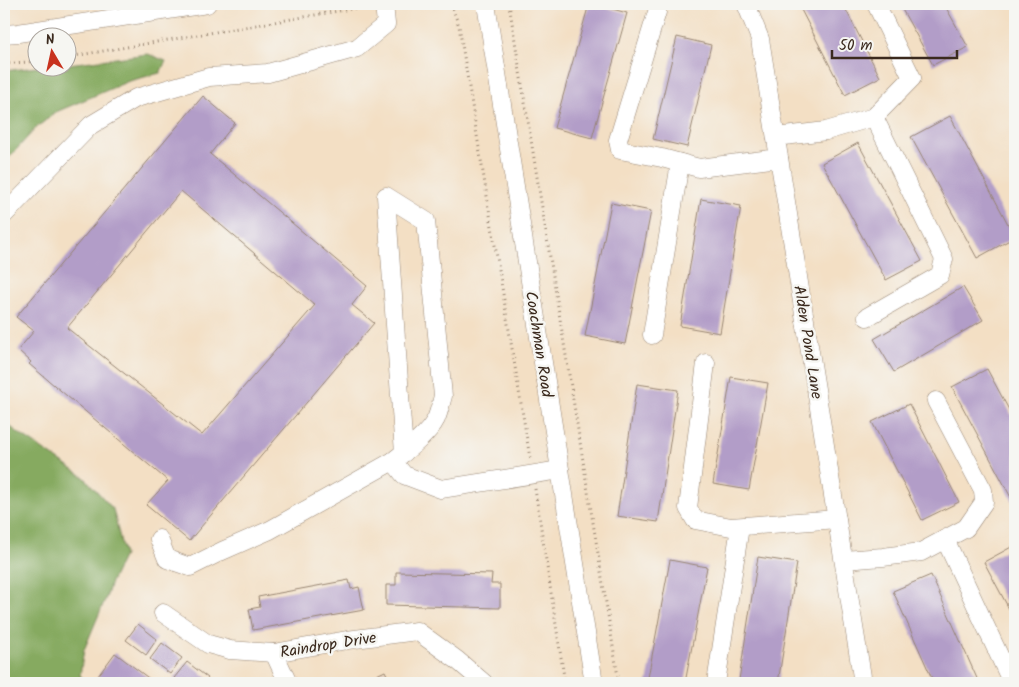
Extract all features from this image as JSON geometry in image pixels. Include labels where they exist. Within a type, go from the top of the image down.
[{"type":"street","points":[[4,34],[207,4]]},
{"type":"street","points":[[4,215],[91,125],[136,98],[209,77],[268,72],[357,48],[386,24],[378,4]]},
{"type":"street","name":"Coachman Road","points":[[486,4],[594,683]]},
{"type":"street","name":"Alden Pond Lane","points":[[746,4],[760,39],[864,683]]},
{"type":"street","points":[[776,137],[826,131],[874,116],[912,78],[876,4]]},
{"type":"street","points":[[656,12],[618,140],[620,150],[662,158],[698,168],[779,158]]},
{"type":"street","points":[[868,317],[940,275],[944,259],[874,116]]},
{"type":"street","points":[[652,335],[680,163]]},
{"type":"street","points":[[159,539],[167,559],[190,567],[222,550],[270,530],[398,457],[420,440],[436,420],[443,396],[426,221],[386,196],[398,457],[404,475],[441,489],[560,470]]},
{"type":"street","points":[[706,364],[688,508],[695,520],[731,528],[837,518]]},
{"type":"street","points":[[844,560],[921,552],[966,528],[984,502],[983,490],[936,401]]},
{"type":"street","points":[[716,683],[740,527]]},
{"type":"street","points":[[945,539],[1012,683]]},
{"type":"street","name":"Raindrop Drive","points":[[163,614],[208,644],[230,650],[274,653],[347,640],[418,631],[484,683]]},
{"type":"street","points":[[274,653],[288,683]]},
{"type":"path","points":[[78,54],[378,4]]},
{"type":"path","points":[[452,4],[459,26],[565,683]]},
{"type":"path","points":[[509,4],[619,683]]},
{"type":"path","points":[[4,64],[28,62]]},
{"type":"green space","points":[[148,54],[166,61],[160,73],[129,81],[56,112],[36,128],[4,163],[4,71],[28,68],[28,78],[78,78],[78,63]]},
{"type":"green space","points":[[4,422],[84,477],[113,509],[124,555],[111,582],[84,650],[80,675],[86,683],[4,683]]},
{"type":"building","points":[[589,4],[627,13],[592,138],[554,128]]},
{"type":"building","points":[[798,4],[843,4],[880,77],[845,95]]},
{"type":"building","points":[[899,4],[944,4],[968,47],[933,65]]},
{"type":"building","points":[[677,37],[711,45],[687,147],[653,139]]},
{"type":"building","points":[[203,96],[235,123],[210,154],[367,286],[352,305],[374,323],[189,541],[146,505],[168,481],[29,364],[31,362],[18,350],[34,331],[16,317]],"holes":[[[181,191],[315,305],[202,435],[67,328]]]},
{"type":"building","points":[[950,116],[1015,237],[977,258],[911,137]]},
{"type":"building","points":[[858,143],[922,261],[886,280],[822,163]]},
{"type":"building","points":[[701,199],[741,206],[720,333],[680,326]]},
{"type":"building","points":[[611,203],[651,211],[625,344],[585,336]]},
{"type":"building","points":[[963,287],[983,320],[894,372],[874,339]]},
{"type":"building","points":[[987,369],[1015,421],[1015,505],[952,387]]},
{"type":"building","points":[[731,377],[768,383],[749,490],[713,484]]},
{"type":"building","points":[[637,384],[678,390],[658,522],[617,516]]},
{"type":"building","points":[[909,404],[959,502],[922,520],[872,422]]},
{"type":"building","points":[[1015,545],[1015,620],[984,562]]},
{"type":"building","points":[[758,557],[797,563],[778,683],[757,683],[739,680]]},
{"type":"building","points":[[670,560],[707,567],[685,683],[647,683]]},
{"type":"building","points":[[396,572],[492,574],[491,584],[500,584],[500,608],[386,605],[386,585],[396,585]]},
{"type":"building","points":[[931,575],[979,683],[934,683],[893,591]]},
{"type":"building","points":[[349,580],[351,589],[359,587],[364,610],[253,630],[249,609],[260,607],[258,597]]},
{"type":"building","points":[[138,624],[157,639],[146,655],[126,640]]},
{"type":"building","points":[[162,643],[182,658],[170,674],[150,659]]},
{"type":"building","points":[[115,653],[155,683],[108,683],[98,676]]},
{"type":"building","points":[[187,662],[208,678],[204,683],[181,683],[174,678]]},
{"type":"building","points":[[385,671],[391,683],[360,683]]}]
